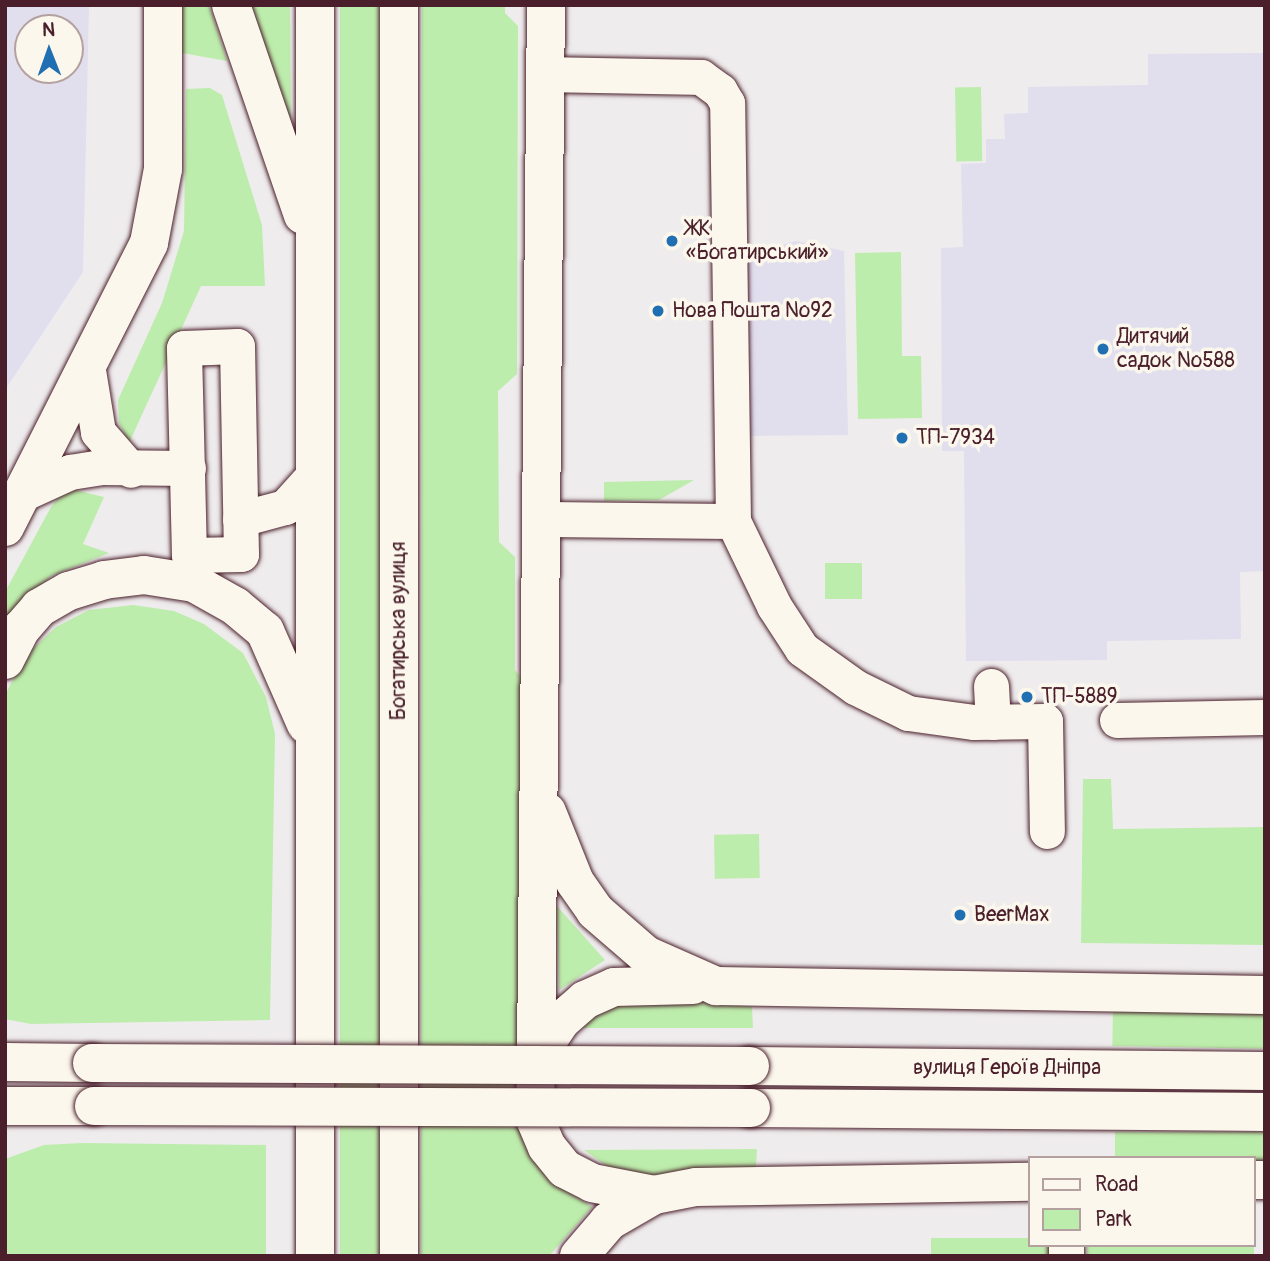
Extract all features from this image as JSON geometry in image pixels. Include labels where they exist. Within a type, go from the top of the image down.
[{"type":"main road","points":[[5,527],[149,243],[159,208],[163,5]]},
{"type":"main road","points":[[231,5],[315,253]]},
{"type":"main road","points":[[315,5],[312,477],[315,1256]]},
{"type":"main road","name":"Богатирська вулиця","points":[[399,5],[399,1256]]},
{"type":"main road","points":[[546,5],[541,794],[534,910],[536,1119],[547,1147],[565,1169],[592,1182],[654,1195]]},
{"type":"main road","points":[[5,660],[21,629],[39,608],[69,591],[104,580],[144,575],[194,583],[235,606],[265,631],[282,663],[315,749]]},
{"type":"main road","points":[[541,794],[559,849],[595,911],[646,955],[716,986]]},
{"type":"main road","points":[[536,1058],[561,1021],[584,1000],[614,987],[648,983],[1265,995]]},
{"type":"main road","name":"вулиця Героїв Дніпра","points":[[5,1062],[1265,1071]]},
{"type":"main road","points":[[5,1128],[22,1106]]},
{"type":"main road","name":"вулиця Героїв Дніпра","points":[[22,1106],[1265,1112]]},
{"type":"main road","points":[[579,1256],[609,1221],[654,1195],[696,1187],[1028,1182]]},
{"type":"lane","points":[[546,74],[701,76],[720,90],[727,103],[733,521],[774,606],[802,649],[855,687],[908,713],[993,722],[1045,721],[1047,831]]},
{"type":"lane","points":[[237,346],[240,519],[241,554],[189,555],[184,348],[237,346]]},
{"type":"lane","points":[[87,364],[98,432],[131,470]]},
{"type":"lane","points":[[24,493],[70,472],[101,467],[131,470],[188,468]]},
{"type":"lane","points":[[240,519],[285,507],[299,496],[312,477]]},
{"type":"lane","points":[[542,519],[733,521]]},
{"type":"lane","points":[[991,686],[993,722]]},
{"type":"lane","points":[[1116,720],[1265,717]]},
{"type":"shaded area","points":[[5,5],[89,5],[83,272],[5,390]]},
{"type":"shaded area","name":"Дитячий садок №588","points":[[1265,53],[1265,571],[1240,572],[1241,639],[1107,641],[1107,660],[966,661],[964,451],[942,451],[941,248],[963,247],[961,164],[986,163],[986,139],[1005,139],[1004,114],[1028,113],[1028,87],[1148,85],[1148,54]]},
{"type":"shaded area","points":[[796,241],[844,251],[848,435],[741,436],[740,257]]},
{"type":"green space","points":[[181,5],[209,5],[227,61],[182,53]]},
{"type":"green space","points":[[249,5],[290,5],[291,122]]},
{"type":"green space","points":[[340,5],[379,5],[379,1256],[340,1256]]},
{"type":"green space","points":[[422,5],[505,5],[505,13],[518,26],[517,374],[498,391],[499,542],[515,557],[515,670],[525,682],[558,1185],[592,1207],[549,1256],[421,1256]]},
{"type":"green space","points":[[955,87],[981,87],[982,161],[956,161]]},
{"type":"green space","points":[[210,88],[222,95],[262,225],[265,286],[201,286],[129,443],[119,423],[118,400],[162,303],[184,231],[186,89]]},
{"type":"green space","points":[[901,252],[902,356],[921,356],[922,418],[858,419],[855,253]]},
{"type":"green space","points":[[694,480],[659,500],[604,501],[604,482]]},
{"type":"green space","points":[[75,490],[104,497],[83,544],[109,553],[51,576],[5,619],[5,592],[51,507],[59,497]]},
{"type":"green space","points":[[825,563],[862,563],[862,599],[825,599]]},
{"type":"green space","points":[[133,605],[174,611],[204,624],[243,653],[266,697],[275,734],[270,1020],[31,1024],[5,1019],[5,695],[25,656],[56,627],[89,610]]},
{"type":"green space","points":[[1083,779],[1111,779],[1113,829],[1265,827],[1265,945],[1081,943]]},
{"type":"green space","points":[[759,834],[760,878],[715,879],[714,835]]},
{"type":"green space","points":[[557,906],[605,960],[559,990]]},
{"type":"green space","points":[[677,995],[752,1007],[753,1028],[574,1028],[593,1007]]},
{"type":"green space","points":[[1113,1007],[1265,1010],[1264,1049],[1112,1046]]},
{"type":"green space","points":[[1115,1132],[1265,1132],[1265,1171],[1256,1172],[1256,1156],[1115,1156]]},
{"type":"green space","points":[[44,1145],[266,1145],[266,1256],[5,1256],[5,1159]]},
{"type":"green space","points":[[757,1149],[756,1168],[648,1178],[614,1171],[584,1150]]},
{"type":"green space","points":[[931,1238],[1028,1238],[1028,1247],[1049,1247],[1050,1256],[931,1256]]},
{"type":"green space","points":[[1087,1247],[1254,1247],[1254,1256],[1087,1256]]},
{"type":"place","name":"ЖК «Богатирський»","points":[[672,241]]},
{"type":"place","name":"Нова Пошта №92","points":[[658,311]]},
{"type":"place","name":"Дитячий садок №588","points":[[1103,349]]},
{"type":"place","name":"ТП-7934","points":[[902,438]]},
{"type":"place","name":"ТП-5889","points":[[1027,697]]},
{"type":"place","name":"BeerMax","points":[[960,915]]}]
